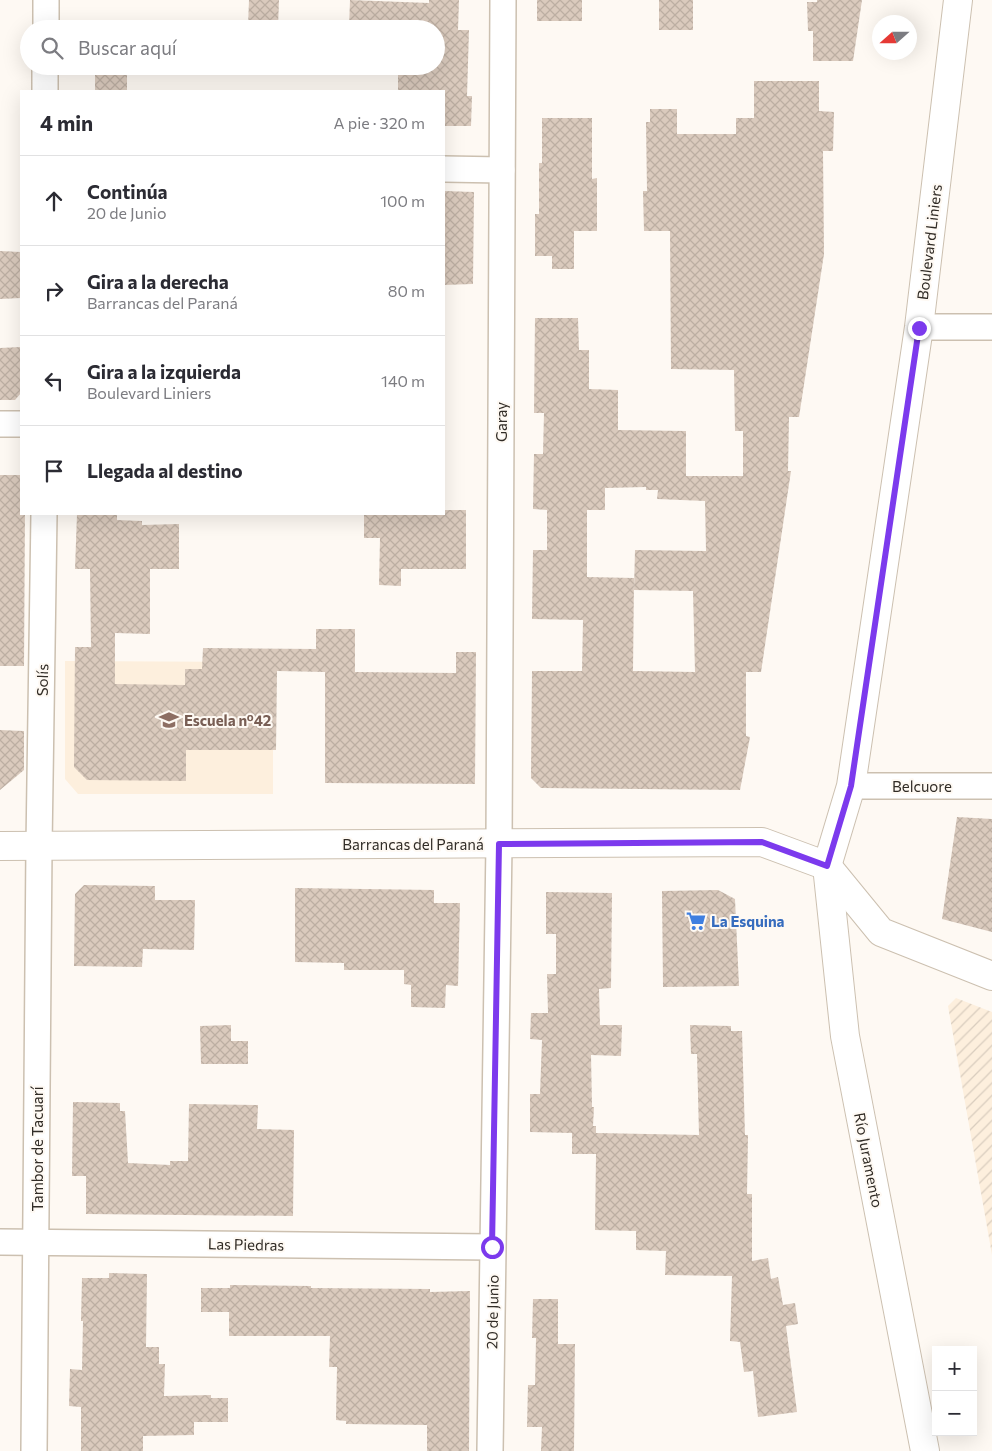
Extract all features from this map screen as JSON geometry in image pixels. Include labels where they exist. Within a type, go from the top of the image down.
[{"type":"main road","name":"Boulevard Liniers","points":[[827,866],[851,786],[919,328],[958,0]]},
{"type":"main road","name":"Barrancas del Paraná","points":[[0,846],[762,842],[827,866]]},
{"type":"main road","points":[[827,866],[881,932],[992,976]]},
{"type":"main road","name":"Río Juramento","points":[[827,866],[845,1036],[925,1451]]},
{"type":"street","points":[[46,0],[46,20]]},
{"type":"street","name":"Garay","points":[[499,844],[503,0]]},
{"type":"street","points":[[45,75],[45,90]]},
{"type":"street","points":[[445,170],[502,170]]},
{"type":"street","points":[[919,328],[992,327]]},
{"type":"street","points":[[0,424],[20,424]]},
{"type":"street","name":"Solís","points":[[39,846],[44,515]]},
{"type":"street","name":"Belcuore","points":[[851,786],[992,786]]},
{"type":"street","name":"20 de Junio","points":[[490,1451],[499,844]]},
{"type":"street","name":"Tambor de Tacuarí","points":[[34,1451],[39,846]]},
{"type":"street","name":"Las Piedras","points":[[0,1242],[492,1247]]},
{"type":"shaded area","name":"Escuela nº42","points":[[65,661],[273,662],[273,794],[78,794],[65,779]]},
{"type":"shaded area","points":[[956,998],[992,1012],[992,1255],[948,1006]]},
{"type":"building","points":[[249,0],[279,0],[278,20],[248,20]]},
{"type":"building","points":[[350,0],[429,3],[429,0],[459,0],[458,30],[469,30],[467,96],[472,96],[471,126],[445,126],[445,90],[398,90],[398,75],[445,75],[445,20],[349,20]]},
{"type":"building","points":[[537,0],[582,0],[582,21],[537,21]]},
{"type":"building","points":[[659,0],[693,0],[693,30],[659,30]]},
{"type":"building","points":[[817,0],[862,0],[853,61],[813,61],[813,31],[808,31],[807,2],[817,2]]},
{"type":"building","points":[[95,75],[127,75],[127,90],[95,90]]},
{"type":"building","points":[[754,81],[819,81],[819,111],[834,112],[833,151],[823,151],[824,254],[799,417],[789,417],[788,471],[791,471],[761,672],[746,672],[746,736],[750,737],[740,790],[541,788],[531,778],[532,671],[582,671],[583,620],[532,619],[533,550],[547,550],[547,510],[533,509],[534,454],[543,454],[544,413],[534,413],[535,318],[578,318],[579,350],[589,350],[589,389],[618,390],[618,430],[686,431],[686,476],[743,476],[743,431],[735,431],[734,370],[671,369],[670,231],[644,231],[643,191],[647,191],[646,122],[650,122],[650,109],[677,109],[677,134],[736,134],[736,118],[754,118]],"holes":[[[646,487],[646,490],[658,490],[657,499],[705,501],[706,551],[635,550],[634,590],[693,591],[695,672],[633,671],[634,578],[587,577],[587,510],[605,510],[605,488]]]},
{"type":"building","points":[[542,118],[592,118],[592,179],[597,178],[597,231],[574,231],[574,269],[552,269],[552,256],[535,256],[535,214],[539,214],[539,163],[542,163]]},
{"type":"building","points":[[445,191],[474,192],[473,284],[445,285]]},
{"type":"building","points":[[0,251],[20,252],[20,298],[0,299]]},
{"type":"building","points":[[20,347],[20,394],[15,400],[0,400],[0,348]]},
{"type":"building","points":[[0,475],[20,475],[20,515],[25,515],[24,666],[0,666]]},
{"type":"building","points":[[445,510],[466,510],[466,569],[401,569],[401,586],[379,585],[380,538],[364,538],[364,515],[445,515]]},
{"type":"building","points":[[77,515],[117,515],[117,520],[142,521],[142,525],[179,524],[179,569],[150,569],[150,634],[115,633],[115,684],[185,685],[185,669],[202,669],[203,648],[316,649],[316,629],[355,629],[355,672],[456,673],[456,652],[476,652],[475,784],[325,783],[325,672],[277,671],[276,750],[186,750],[186,781],[87,780],[74,767],[75,647],[91,647],[90,569],[75,569]]},
{"type":"building","points":[[0,730],[24,731],[24,770],[0,790]]},
{"type":"building","points":[[957,817],[992,819],[992,932],[942,919]]},
{"type":"building","points":[[84,885],[155,886],[155,900],[195,900],[194,950],[143,949],[142,967],[74,966],[75,894]]},
{"type":"building","points":[[295,888],[434,890],[434,903],[460,903],[458,986],[446,985],[445,1008],[411,1007],[411,985],[404,984],[404,970],[344,970],[344,963],[295,962]]},
{"type":"building","points":[[718,890],[735,899],[739,986],[663,987],[662,891]]},
{"type":"building","points":[[546,892],[612,893],[611,988],[599,989],[600,1025],[622,1025],[621,1056],[591,1055],[592,1107],[594,1107],[593,1126],[596,1126],[596,1133],[699,1135],[697,1054],[691,1054],[690,1025],[731,1026],[731,1031],[742,1031],[745,1135],[748,1135],[747,1194],[752,1194],[752,1261],[768,1258],[771,1279],[778,1277],[783,1305],[795,1303],[798,1324],[786,1326],[797,1412],[758,1417],[753,1371],[744,1372],[740,1342],[730,1341],[732,1276],[665,1275],[666,1251],[636,1250],[636,1231],[595,1230],[596,1154],[572,1154],[572,1133],[530,1132],[530,1094],[540,1094],[542,1040],[530,1039],[531,1013],[548,1013],[547,974],[556,974],[556,934],[546,934]]},
{"type":"building","points":[[231,1025],[231,1041],[248,1041],[248,1064],[201,1064],[200,1026]]},
{"type":"building","points":[[73,1102],[120,1103],[120,1111],[125,1111],[128,1163],[170,1165],[170,1161],[188,1161],[189,1104],[258,1105],[257,1129],[294,1130],[293,1216],[86,1214],[86,1176],[72,1176]]},
{"type":"building","points":[[109,1273],[147,1274],[146,1347],[159,1347],[159,1364],[165,1364],[164,1396],[211,1395],[211,1398],[228,1398],[228,1422],[194,1422],[194,1435],[143,1436],[143,1451],[81,1451],[81,1407],[69,1406],[70,1369],[82,1370],[82,1278],[109,1278]]},
{"type":"building","points":[[230,1285],[430,1289],[430,1292],[470,1291],[469,1451],[427,1451],[427,1425],[346,1424],[346,1421],[336,1420],[337,1367],[329,1367],[330,1336],[229,1336],[229,1312],[201,1312],[201,1288],[230,1288]]},
{"type":"building","points":[[533,1299],[558,1299],[558,1344],[575,1344],[574,1451],[541,1451],[542,1427],[527,1427],[528,1385],[535,1385],[536,1338],[532,1338]]},
{"type":"place","name":"Escuela nº42","points":[[169,720]]},
{"type":"place","name":"La Esquina","points":[[696,921]]},
{"type":"route","points":[[492,1247],[499,844],[762,842],[827,866],[851,786],[919,328]]}]
